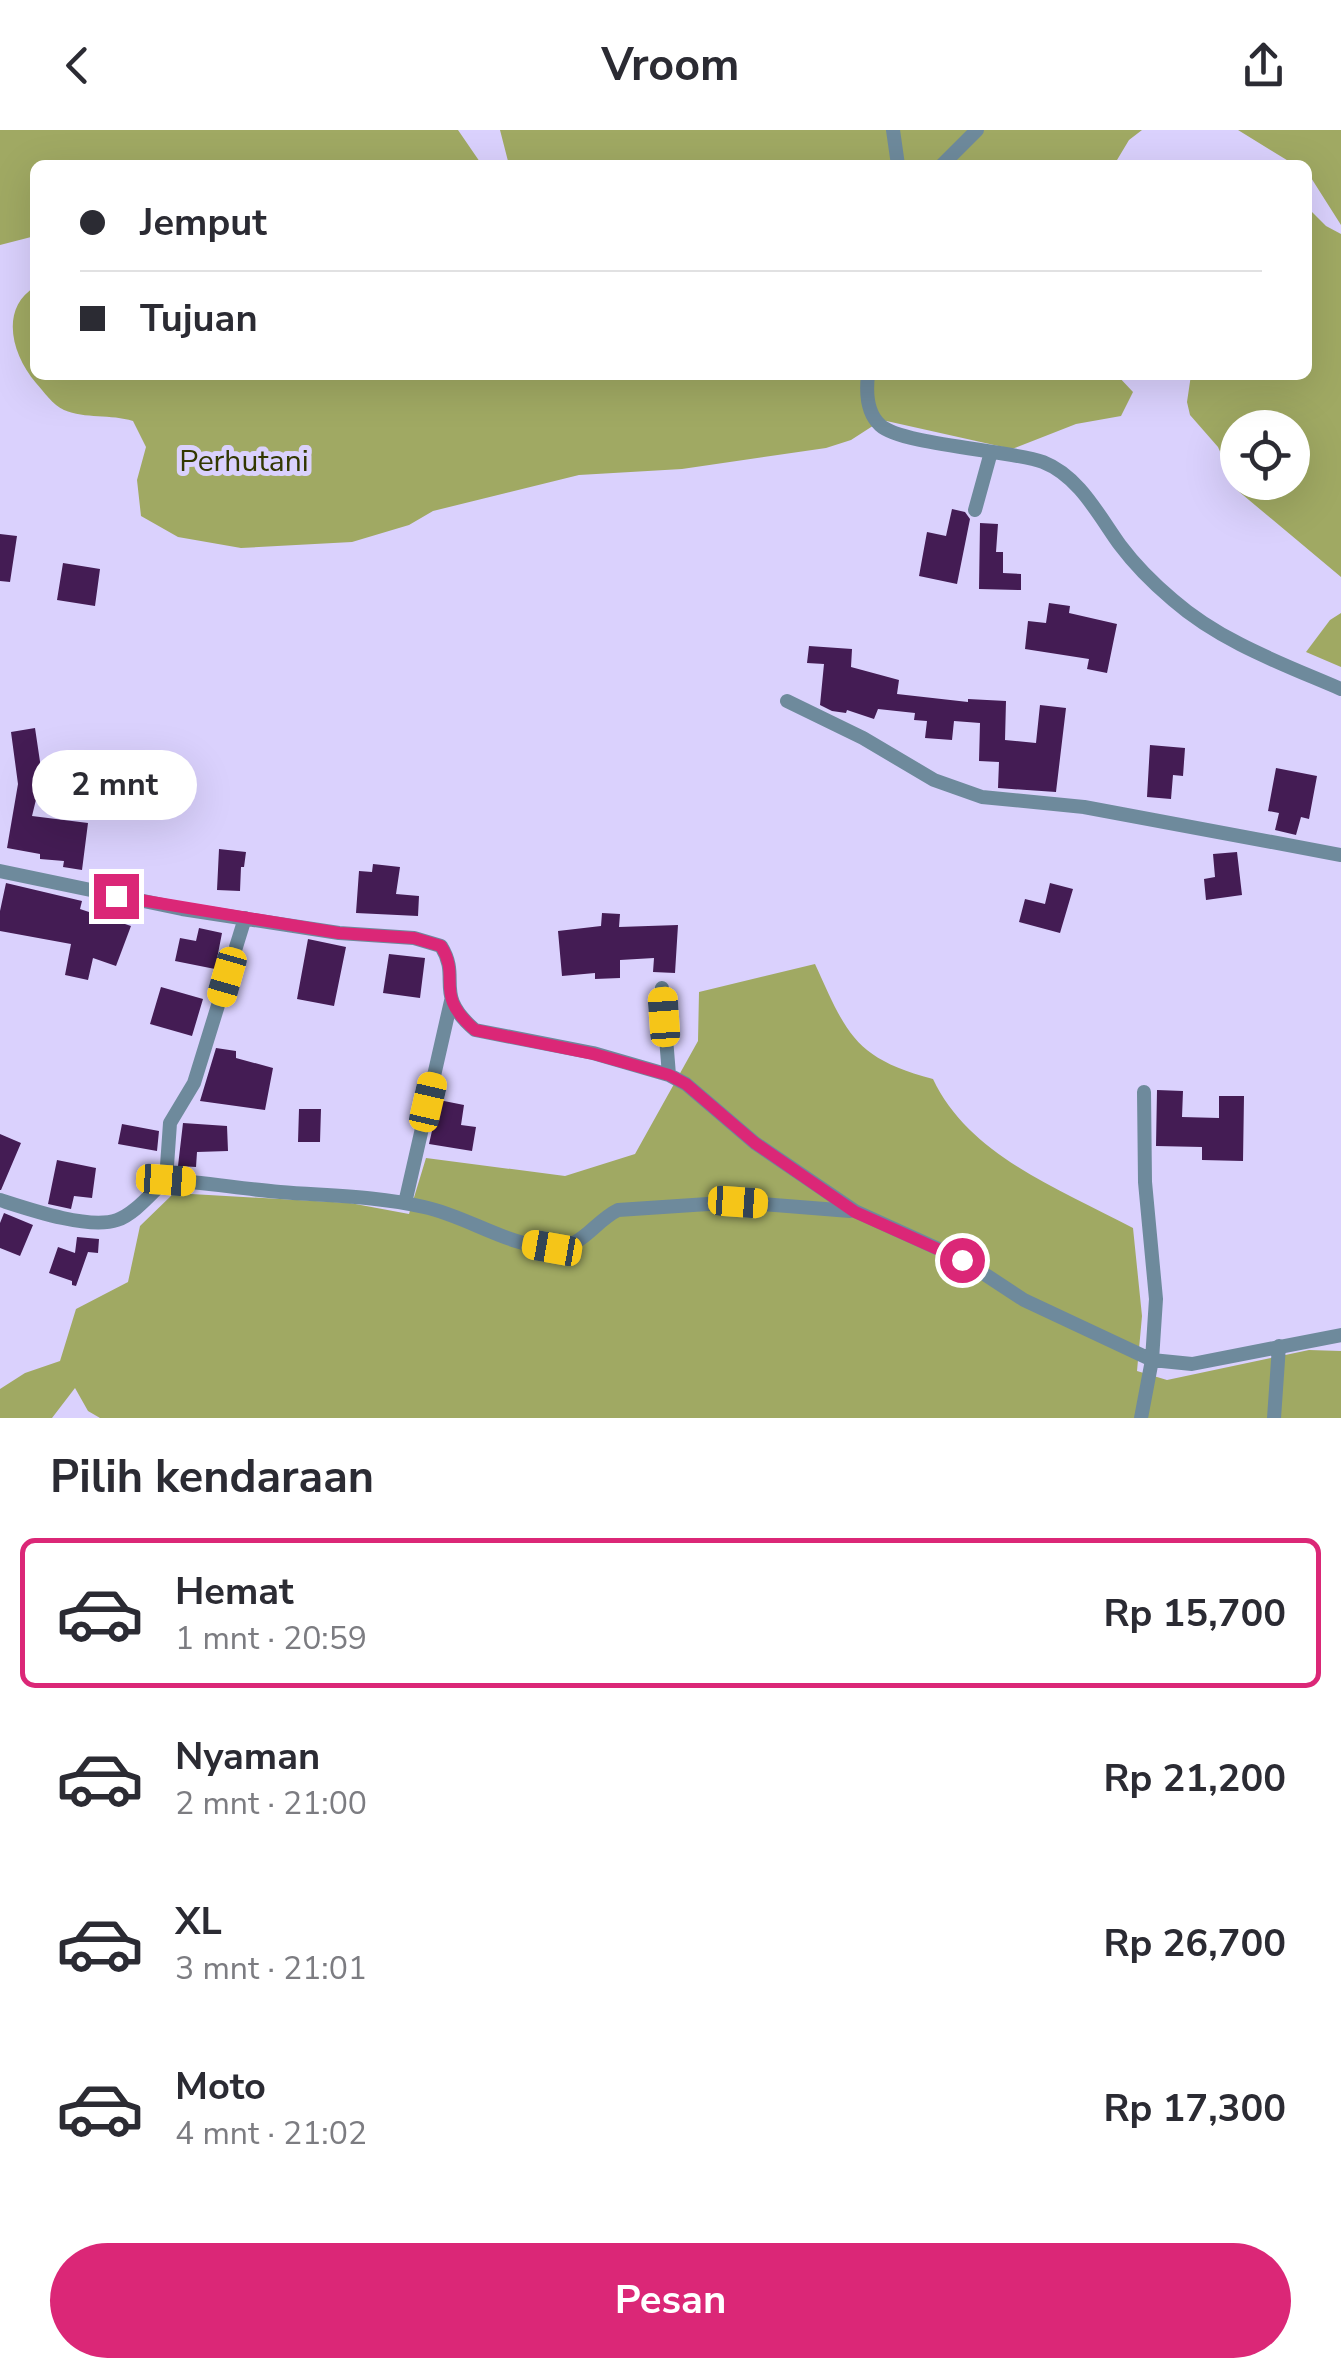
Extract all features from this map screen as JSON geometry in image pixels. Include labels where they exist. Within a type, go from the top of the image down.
[{"type":"street","points":[[893,130],[897,160]]},
{"type":"street","points":[[947,160],[977,130]]},
{"type":"street","points":[[867,380],[866,393],[872,414],[882,428],[1044,462],[1068,478],[1093,504],[1121,546],[1172,600],[1241,646],[1341,689]]},
{"type":"street","points":[[975,510],[991,452]]},
{"type":"street","points":[[787,701],[863,738],[934,780],[982,797],[1084,807],[1341,855]]},
{"type":"street","points":[[0,870],[116,896],[339,933],[414,938],[441,946],[449,958],[451,1001],[406,1203]]},
{"type":"street","points":[[166,1180],[170,1123],[194,1082],[244,918]]},
{"type":"street","points":[[662,988],[669,1075]]},
{"type":"street","points":[[451,1001],[475,1030],[594,1054],[669,1075],[686,1084],[755,1143],[855,1212],[962,1260],[1024,1300],[1152,1360],[1192,1364],[1341,1335]]},
{"type":"street","points":[[1141,1418],[1152,1360],[1156,1283],[1145,1182],[1144,1092]]},
{"type":"street","points":[[0,1200],[33,1211],[93,1222],[117,1220],[166,1180],[369,1196],[429,1208],[526,1244],[552,1248],[567,1247],[582,1239],[618,1210],[738,1202],[855,1212]]},
{"type":"street","points":[[1274,1418],[1279,1346]]},
{"type":"green space","points":[[0,130],[458,130],[479,160],[30,160],[30,237],[0,245]]},
{"type":"green space","points":[[500,130],[1142,130],[1129,140],[1117,160],[508,160]]},
{"type":"green space","points":[[1238,130],[1341,130],[1341,225],[1312,179],[1312,160],[1287,160]]},
{"type":"green space","points":[[1312,212],[1341,234],[1341,577],[1249,500],[1310,500],[1310,410],[1220,410],[1220,452],[1190,415],[1187,402],[1190,380],[1312,380]]},
{"type":"green space","name":"Perhutani","points":[[30,291],[30,375],[20,359],[13,332],[13,319]]},
{"type":"green space","name":"Perhutani","points":[[34,380],[1122,380],[1133,392],[1121,416],[1076,424],[1012,449],[882,420],[851,440],[826,448],[682,469],[579,475],[433,511],[409,525],[352,542],[241,548],[178,537],[141,516],[137,480],[146,447],[133,421],[64,410]]},
{"type":"green space","points":[[1341,613],[1341,667],[1306,652],[1330,620]]},
{"type":"green space","points":[[815,964],[846,1026],[869,1052],[933,1079],[949,1106],[993,1150],[1133,1228],[1142,1316],[1137,1371],[1167,1380],[1309,1350],[1341,1351],[1341,1418],[100,1418],[88,1411],[75,1388],[52,1418],[0,1418],[0,1389],[25,1373],[60,1361],[76,1309],[128,1282],[140,1226],[174,1193],[350,1203],[409,1214],[426,1158],[565,1176],[635,1154],[698,1041],[699,992]]},
{"type":"building","points":[[952,509],[965,512],[970,519],[957,584],[919,576],[927,532],[946,536]]},
{"type":"building","points":[[980,523],[998,524],[996,552],[1003,552],[1003,573],[1021,574],[1021,590],[979,589]]},
{"type":"building","points":[[0,534],[17,536],[10,582],[0,581]]},
{"type":"building","points":[[63,563],[100,569],[95,606],[57,600]]},
{"type":"building","points":[[1049,603],[1070,606],[1069,613],[1117,624],[1107,673],[1087,669],[1089,659],[1025,649],[1028,621],[1046,623]]},
{"type":"building","points":[[809,646],[852,649],[851,667],[899,680],[897,694],[968,702],[1006,701],[1005,740],[1036,743],[1040,705],[1066,708],[1056,792],[998,788],[999,762],[979,761],[980,723],[954,721],[952,740],[925,738],[927,721],[914,720],[915,713],[878,709],[874,719],[820,705],[824,664],[807,663]]},
{"type":"building","points":[[35,728],[42,775],[32,816],[88,823],[82,870],[63,867],[64,861],[40,859],[40,854],[7,848],[18,784],[11,732]]},
{"type":"building","points":[[1150,745],[1185,748],[1183,776],[1173,775],[1171,799],[1147,797]]},
{"type":"building","points":[[1276,768],[1317,776],[1309,819],[1301,817],[1296,835],[1275,830],[1279,813],[1268,811]]},
{"type":"building","points":[[219,849],[246,852],[240,891],[217,890]]},
{"type":"building","points":[[1237,852],[1242,895],[1206,900],[1204,879],[1215,877],[1213,854]]},
{"type":"building","points":[[373,864],[400,867],[396,894],[419,896],[418,916],[356,913],[359,871],[372,872]]},
{"type":"building","points":[[6,883],[82,901],[80,909],[131,926],[116,966],[93,958],[88,980],[65,975],[71,944],[0,931]]},
{"type":"building","points":[[1050,883],[1073,889],[1060,933],[1019,922],[1025,899],[1045,904]]},
{"type":"building","points":[[602,913],[620,914],[619,927],[678,925],[675,973],[653,972],[654,958],[620,960],[620,978],[595,979],[595,973],[562,976],[558,931],[601,926]]},
{"type":"building","points":[[199,928],[222,933],[215,969],[175,961],[180,938],[196,941]]},
{"type":"building","points":[[308,939],[346,947],[334,1006],[297,999]]},
{"type":"building","points":[[389,954],[425,958],[420,998],[383,993]]},
{"type":"building","points":[[161,987],[203,999],[192,1036],[150,1024]]},
{"type":"building","points":[[216,1048],[236,1051],[236,1058],[273,1068],[265,1110],[200,1101]]},
{"type":"building","points":[[1157,1090],[1183,1091],[1182,1117],[1219,1118],[1219,1096],[1244,1096],[1243,1161],[1202,1160],[1202,1147],[1156,1146]]},
{"type":"building","points":[[439,1100],[464,1105],[461,1125],[476,1127],[472,1151],[429,1144]]},
{"type":"building","points":[[299,1109],[321,1109],[320,1142],[298,1142]]},
{"type":"building","points":[[183,1123],[227,1126],[228,1151],[197,1152],[196,1167],[178,1166]]},
{"type":"building","points":[[122,1124],[159,1131],[157,1151],[118,1144]]},
{"type":"building","points":[[0,1134],[21,1143],[1,1190],[0,1190]]},
{"type":"building","points":[[57,1160],[96,1168],[92,1198],[74,1196],[71,1209],[48,1204]]},
{"type":"building","points":[[4,1213],[33,1225],[20,1256],[0,1248]]},
{"type":"building","points":[[77,1237],[99,1239],[98,1253],[88,1252],[76,1286],[49,1273],[58,1247],[75,1253]]},
{"type":"route","points":[[116,896],[339,933],[414,938],[441,946],[449,958],[449,998],[475,1030],[569,1048],[669,1075],[686,1084],[755,1143],[855,1212],[962,1260]]}]
